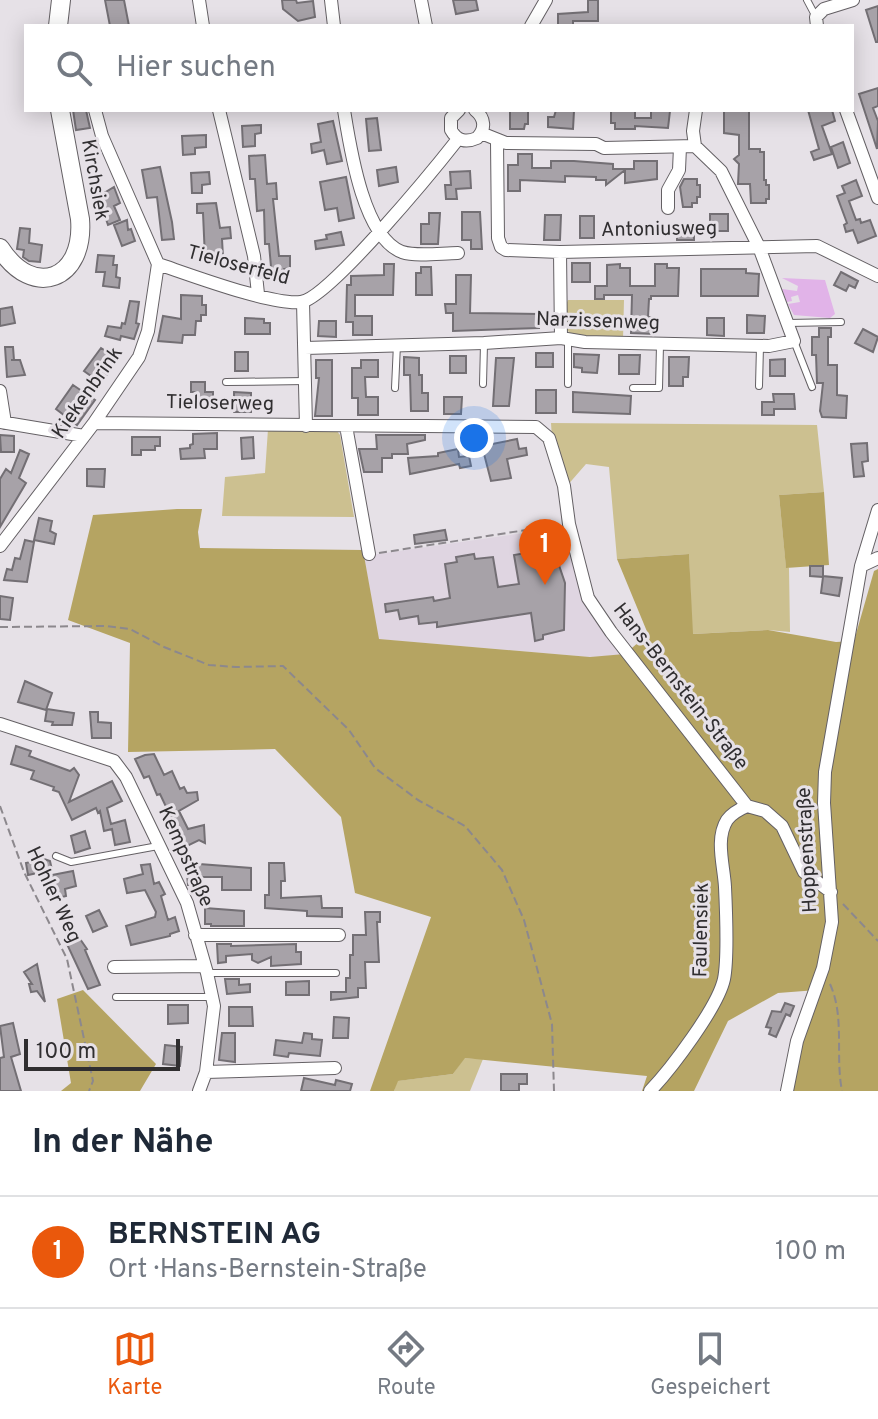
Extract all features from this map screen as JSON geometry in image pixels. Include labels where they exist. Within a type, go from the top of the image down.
[{"type":"main road","points":[[58,24],[61,0]]},
{"type":"main road","name":"Kirchsiek","points":[[0,248],[20,271],[40,278],[64,271],[76,256],[81,236],[80,219],[60,112]]},
{"type":"street","points":[[199,0],[203,24]]},
{"type":"street","points":[[331,0],[334,24]]},
{"type":"street","points":[[421,0],[426,24]]},
{"type":"street","points":[[532,24],[546,0]]},
{"type":"street","points":[[817,22],[824,9],[853,0]]},
{"type":"street","points":[[96,112],[102,136],[158,264]]},
{"type":"street","points":[[219,112],[248,230],[258,294]]},
{"type":"street","points":[[344,112],[364,199],[378,233],[404,253],[458,253]]},
{"type":"street","points":[[454,112],[451,130],[458,139],[471,141],[481,133],[482,118],[477,112]]},
{"type":"street","points":[[696,112],[695,146],[721,171],[759,247],[794,341]]},
{"type":"street","points":[[847,112],[878,198]]},
{"type":"street","points":[[481,133],[497,142],[596,144],[604,148],[695,146]]},
{"type":"street","name":"Tieloserfeld","points":[[158,264],[279,300],[303,302],[328,284],[378,233],[458,139]]},
{"type":"street","name":"Antoniusweg","points":[[497,142],[497,229],[501,247],[512,251],[817,246],[878,276]]},
{"type":"street","points":[[668,208],[668,190],[679,170],[680,147]]},
{"type":"street","points":[[560,252],[564,338]]},
{"type":"street","name":"Kiekenbrink","points":[[0,546],[94,423],[139,357],[148,331],[158,264]]},
{"type":"street","points":[[303,302],[306,426]]},
{"type":"street","name":"Narzissenweg","points":[[305,348],[564,338],[585,342],[660,345],[760,346],[794,341]]},
{"type":"street","points":[[0,391],[2,422],[84,436]]},
{"type":"street","name":"Tieloserweg","points":[[94,423],[536,427]]},
{"type":"street","points":[[346,426],[369,554]]},
{"type":"street","name":"Hans-Bernstein-Straße","points":[[536,427],[549,438],[564,486],[569,524],[588,598],[747,806],[765,811],[782,826],[804,872],[831,892]]},
{"type":"street","name":"Hoppenstraße","points":[[787,1091],[797,1041],[823,968],[832,922],[824,803],[825,772],[861,566],[878,510]]},
{"type":"street","points":[[861,566],[878,558]]},
{"type":"street","name":"Kempstraße","points":[[0,724],[114,761],[126,777],[187,903],[206,969],[214,1006],[206,1072],[199,1091]]},
{"type":"street","name":"Faulensiek","points":[[650,1091],[670,1070],[715,1002],[724,978],[725,887],[720,852],[726,821],[747,806]]},
{"type":"street","points":[[195,935],[339,935]]},
{"type":"street","points":[[114,967],[206,969]]},
{"type":"street","points":[[206,1072],[335,1068]]},
{"type":"lane","points":[[807,0],[817,22]]},
{"type":"lane","points":[[788,323],[841,322]]},
{"type":"lane","points":[[564,338],[568,384]]},
{"type":"lane","points":[[794,341],[812,387]]},
{"type":"lane","points":[[483,384],[484,343]]},
{"type":"lane","points":[[395,388],[397,344]]},
{"type":"lane","points":[[633,388],[659,388],[660,345]]},
{"type":"lane","points":[[759,386],[760,346]]},
{"type":"lane","points":[[226,382],[306,381]]},
{"type":"lane","points":[[56,856],[71,862],[85,861],[159,845]]},
{"type":"lane","points":[[206,969],[336,973]]},
{"type":"lane","points":[[116,997],[212,997]]},
{"type":"path","points":[[369,554],[569,524]]},
{"type":"path","points":[[0,627],[106,626],[130,629],[209,665],[283,666],[349,730],[375,768],[418,800],[465,826],[502,870],[524,920],[552,1024],[554,1091]]},
{"type":"path","name":"Hohler Weg","points":[[0,806],[24,872],[67,959],[93,1081],[89,1091]]},
{"type":"path","points":[[831,892],[878,941]]},
{"type":"path","points":[[823,968],[837,999],[842,1091]]},
{"type":"shaded area","points":[[782,278],[825,280],[835,314],[830,318],[794,315],[788,304],[800,302],[798,295],[787,302],[782,289],[797,291],[798,286]]},
{"type":"shaded area","points":[[568,300],[624,300],[623,340],[573,336],[566,329],[565,307]]},
{"type":"shaded area","points":[[551,423],[817,425],[824,492],[779,495],[786,567],[789,568],[790,632],[768,630],[692,634],[689,554],[617,559],[609,467],[586,464],[566,487],[552,438]]},
{"type":"shaded area","points":[[268,429],[336,430],[340,435],[354,517],[222,516],[225,477],[265,473]]},
{"type":"shaded area","points":[[824,492],[829,565],[786,568],[779,495]]},
{"type":"shaded area","points":[[202,509],[198,532],[200,548],[363,550],[379,639],[590,657],[625,654],[648,634],[617,559],[689,554],[693,634],[768,630],[836,642],[854,641],[874,571],[878,569],[878,1091],[790,1091],[817,990],[778,993],[728,1021],[694,1091],[642,1091],[647,1076],[465,1058],[453,1074],[398,1081],[394,1091],[370,1091],[431,917],[355,893],[341,817],[275,749],[128,752],[130,643],[68,620],[93,515]]},
{"type":"shaded area","points":[[566,527],[576,573],[621,655],[590,657],[378,639],[364,556]]},
{"type":"shaded area","points":[[83,990],[156,1064],[140,1091],[61,1091],[71,1083],[57,999]]},
{"type":"shaded area","points":[[464,1058],[483,1059],[470,1091],[394,1091],[397,1081],[453,1074]]},
{"type":"building","points":[[105,0],[124,0],[129,24],[110,24]]},
{"type":"building","points":[[282,0],[296,0],[297,3],[313,1],[315,17],[298,21],[283,9]]},
{"type":"building","points":[[453,0],[476,0],[478,10],[456,14]]},
{"type":"building","points":[[588,0],[598,0],[598,21],[558,24],[558,14],[588,12]]},
{"type":"building","points":[[878,6],[878,42],[876,42],[866,10]]},
{"type":"building","points":[[878,88],[878,106],[873,108],[878,121],[877,149],[859,94]]},
{"type":"building","points":[[73,112],[86,112],[90,128],[76,130]]},
{"type":"building","points":[[510,112],[528,112],[528,124],[524,129],[510,129]]},
{"type":"building","points":[[555,112],[574,112],[573,129],[548,127],[548,117],[554,117]]},
{"type":"building","points":[[611,112],[635,112],[635,118],[651,118],[651,112],[670,112],[668,128],[635,126],[635,129],[615,129],[615,123],[611,123]]},
{"type":"building","points":[[724,112],[749,112],[749,149],[764,152],[764,180],[769,185],[766,203],[751,203],[750,184],[738,184],[739,164],[734,159],[739,155],[739,135],[724,133]]},
{"type":"building","points":[[809,112],[833,112],[835,121],[822,126],[832,154],[814,160],[811,152],[819,149]]},
{"type":"building","points":[[377,118],[381,150],[369,151],[366,119]]},
{"type":"building","points":[[333,121],[342,161],[327,164],[324,150],[312,153],[311,144],[321,142],[318,124]]},
{"type":"building","points":[[261,125],[261,133],[255,134],[255,146],[243,147],[242,126]]},
{"type":"building","points":[[206,135],[206,147],[195,148],[195,154],[183,155],[182,136]]},
{"type":"building","points":[[843,142],[850,163],[838,168],[831,147]]},
{"type":"building","points":[[518,154],[532,154],[532,168],[551,168],[551,161],[574,161],[613,164],[613,169],[634,169],[634,161],[657,161],[657,179],[625,183],[625,170],[606,185],[606,180],[596,180],[596,177],[565,176],[565,182],[520,180],[520,191],[508,191],[508,165],[518,165]]},
{"type":"building","points":[[265,155],[267,184],[276,183],[277,199],[273,199],[279,256],[290,256],[290,268],[284,269],[284,277],[272,278],[269,244],[265,244],[264,210],[257,211],[255,179],[250,179],[249,156]]},
{"type":"building","points":[[160,167],[174,239],[162,240],[157,197],[147,198],[142,170]]},
{"type":"building","points":[[396,167],[398,182],[379,186],[377,170]]},
{"type":"building","points":[[470,171],[471,188],[456,189],[457,199],[446,199],[445,185],[451,185],[450,172]]},
{"type":"building","points":[[209,172],[210,184],[202,185],[202,193],[192,193],[191,173]]},
{"type":"building","points":[[346,177],[354,218],[339,221],[337,208],[325,210],[320,182]]},
{"type":"building","points":[[684,179],[697,179],[697,185],[700,185],[700,197],[697,197],[697,203],[692,203],[692,207],[683,207],[680,187]]},
{"type":"building","points":[[856,180],[862,196],[849,201],[856,220],[860,219],[861,223],[870,220],[876,236],[858,243],[853,230],[846,232],[844,225],[847,223],[837,196],[845,193],[842,186]]},
{"type":"building","points":[[114,187],[120,203],[114,206],[120,220],[108,225],[103,210],[107,209],[101,195]]},
{"type":"building","points":[[216,203],[220,228],[230,227],[231,238],[222,239],[223,257],[205,258],[203,213],[197,213],[197,204]]},
{"type":"building","points":[[462,212],[480,212],[482,249],[471,249],[471,240],[462,240]]},
{"type":"building","points":[[429,213],[440,213],[438,244],[421,244],[421,224],[429,224]]},
{"type":"building","points":[[710,214],[728,214],[728,231],[710,231]]},
{"type":"building","points":[[545,215],[561,215],[560,240],[544,240]]},
{"type":"building","points":[[580,216],[594,216],[594,238],[580,238]]},
{"type":"building","points":[[127,220],[128,230],[131,229],[135,241],[122,246],[114,225]]},
{"type":"building","points":[[694,224],[694,240],[677,240],[677,225]]},
{"type":"building","points":[[20,228],[30,229],[29,243],[42,245],[40,262],[29,261],[23,257],[24,250],[17,249]]},
{"type":"building","points":[[341,232],[344,245],[316,249],[315,241]]},
{"type":"building","points":[[98,255],[114,256],[116,277],[120,278],[119,288],[103,286],[105,272],[96,272]]},
{"type":"building","points":[[572,263],[590,263],[590,282],[572,282]]},
{"type":"building","points":[[384,264],[394,264],[393,295],[355,295],[355,316],[372,316],[372,335],[353,335],[353,322],[346,322],[347,285],[351,285],[351,276],[384,275]]},
{"type":"building","points":[[620,264],[620,268],[630,268],[630,286],[655,286],[655,264],[679,268],[678,296],[651,296],[649,299],[648,317],[655,317],[654,334],[631,333],[632,295],[604,295],[604,299],[595,299],[595,286],[607,286],[607,265]]},
{"type":"building","points":[[421,267],[431,267],[432,295],[416,295],[416,273],[421,273]]},
{"type":"building","points":[[701,269],[746,269],[746,273],[759,274],[758,296],[701,296]]},
{"type":"building","points":[[841,272],[858,281],[855,288],[849,285],[846,291],[834,285]]},
{"type":"building","points":[[456,275],[471,275],[470,313],[539,314],[539,328],[453,331],[453,313],[446,313],[445,304],[456,304]]},
{"type":"building","points":[[181,295],[202,296],[206,315],[201,315],[201,321],[196,321],[195,335],[183,335],[182,343],[158,341],[163,316],[181,319]]},
{"type":"building","points":[[130,301],[139,302],[136,323],[139,324],[134,339],[121,336],[120,340],[105,336],[108,326],[121,328],[122,323],[125,324]]},
{"type":"building","points":[[12,307],[15,323],[0,326],[0,309]]},
{"type":"building","points":[[747,315],[765,316],[764,333],[747,333]]},
{"type":"building","points":[[245,318],[264,319],[264,323],[270,323],[270,334],[245,334]]},
{"type":"building","points":[[707,318],[724,318],[724,336],[707,335]]},
{"type":"building","points":[[319,321],[336,321],[336,337],[318,336]]},
{"type":"building","points":[[819,328],[831,328],[828,365],[837,365],[837,395],[847,396],[846,418],[822,417],[820,411],[823,383],[817,383],[816,355],[812,355],[812,337],[819,337]]},
{"type":"building","points":[[863,329],[878,337],[873,352],[855,343]]},
{"type":"building","points":[[5,347],[13,347],[14,360],[20,360],[25,375],[7,377]]},
{"type":"building","points":[[101,348],[118,359],[101,383],[84,371]]},
{"type":"building","points":[[235,352],[248,352],[248,371],[235,371]]},
{"type":"building","points":[[536,353],[553,353],[553,367],[536,367]]},
{"type":"building","points":[[574,354],[599,355],[597,373],[582,372],[582,368],[574,367]]},
{"type":"building","points":[[619,355],[640,355],[639,374],[619,374]]},
{"type":"building","points":[[450,356],[466,356],[466,373],[450,373]]},
{"type":"building","points":[[404,357],[419,358],[422,393],[428,393],[428,411],[411,411],[410,375],[404,375]]},
{"type":"building","points":[[669,357],[689,357],[688,377],[683,377],[683,386],[669,386]]},
{"type":"building","points":[[496,358],[514,358],[509,406],[493,406]]},
{"type":"building","points":[[785,359],[785,376],[770,376],[770,360]]},
{"type":"building","points":[[316,360],[332,360],[332,416],[315,416],[319,378],[316,378]]},
{"type":"building","points":[[361,360],[378,360],[378,377],[365,377],[366,397],[378,397],[378,415],[358,415],[358,398],[352,398],[352,368],[361,368]]},
{"type":"building","points":[[191,382],[205,382],[205,392],[213,392],[213,407],[197,407],[197,392],[191,392]]},
{"type":"building","points":[[73,385],[95,400],[77,425],[56,409]]},
{"type":"building","points":[[536,390],[556,390],[556,413],[536,413]]},
{"type":"building","points":[[234,392],[251,393],[251,412],[234,412]]},
{"type":"building","points":[[573,392],[631,396],[630,414],[573,412]]},
{"type":"building","points":[[773,394],[794,394],[795,409],[774,409],[774,415],[762,415],[762,402],[774,402]]},
{"type":"building","points":[[444,397],[462,397],[461,414],[444,414]]},
{"type":"building","points":[[217,433],[217,449],[204,449],[205,458],[181,459],[180,449],[190,448],[193,434]]},
{"type":"building","points":[[0,435],[14,436],[14,452],[1,452]]},
{"type":"building","points":[[376,435],[425,435],[425,440],[407,444],[408,454],[392,454],[392,458],[382,458],[382,472],[364,472],[359,449],[377,449]]},
{"type":"building","points":[[132,437],[160,437],[160,446],[155,446],[155,450],[141,450],[141,455],[132,455]]},
{"type":"building","points":[[253,437],[254,458],[242,459],[241,438]]},
{"type":"building","points":[[517,439],[519,449],[526,448],[527,455],[507,459],[511,478],[491,481],[482,446]]},
{"type":"building","points":[[867,443],[868,461],[862,462],[864,476],[854,477],[851,444]]},
{"type":"building","points":[[458,449],[459,457],[469,456],[471,466],[460,468],[459,464],[410,474],[408,458],[438,456],[438,453]]},
{"type":"building","points":[[20,450],[29,454],[19,478],[26,483],[0,527],[0,479],[6,469],[11,473]]},
{"type":"building","points":[[87,469],[105,469],[104,487],[87,486]]},
{"type":"building","points":[[39,518],[52,521],[50,531],[56,534],[54,544],[34,540]]},
{"type":"building","points":[[445,530],[447,540],[415,544],[414,535]]},
{"type":"building","points":[[548,533],[565,583],[564,630],[543,635],[543,639],[535,641],[531,613],[437,627],[437,622],[419,624],[418,616],[400,619],[398,610],[386,612],[385,604],[433,597],[434,601],[450,598],[445,564],[457,562],[456,557],[474,554],[475,559],[493,557],[498,587],[519,584],[514,555],[532,552],[529,536]]},
{"type":"building","points":[[25,540],[34,542],[27,582],[4,580],[7,569],[12,570],[15,558],[20,559]]},
{"type":"building","points":[[810,566],[823,566],[823,576],[842,578],[839,596],[821,593],[823,577],[810,576]]},
{"type":"building","points":[[0,596],[13,598],[10,620],[0,619]]},
{"type":"building","points":[[25,681],[52,693],[46,710],[18,702]]},
{"type":"building","points":[[47,709],[74,713],[72,725],[52,725],[53,722],[45,721]]},
{"type":"building","points":[[90,712],[98,712],[98,722],[111,723],[111,738],[92,738]]},
{"type":"building","points":[[16,746],[31,751],[29,756],[70,771],[74,768],[79,775],[69,802],[112,781],[122,801],[107,808],[111,824],[125,820],[130,842],[115,845],[112,829],[104,831],[100,811],[98,813],[96,808],[72,820],[54,787],[31,779],[34,771],[11,764]]},
{"type":"building","points":[[154,754],[164,775],[172,771],[180,789],[184,787],[187,793],[197,792],[198,800],[179,811],[188,829],[204,825],[205,843],[199,840],[185,847],[160,794],[157,795],[149,776],[144,778],[135,759]]},
{"type":"building","points":[[85,831],[90,848],[75,853],[71,836]]},
{"type":"building","points":[[44,859],[50,861],[52,870],[28,875],[26,863]]},
{"type":"building","points":[[186,863],[251,868],[251,890],[222,890],[222,877],[201,877],[201,885],[188,885]]},
{"type":"building","points":[[269,863],[284,863],[285,881],[281,881],[281,898],[321,896],[322,908],[342,908],[342,917],[307,916],[307,911],[265,908],[265,895],[269,895]]},
{"type":"building","points":[[150,864],[154,884],[159,882],[165,894],[161,896],[168,920],[175,917],[179,931],[131,945],[126,926],[155,917],[156,912],[145,890],[127,893],[124,879],[143,874],[141,865]]},
{"type":"building","points":[[73,871],[76,886],[65,889],[66,896],[58,898],[52,875]]},
{"type":"building","points":[[205,908],[244,911],[244,926],[205,924]]},
{"type":"building","points":[[99,910],[107,926],[93,932],[86,916]]},
{"type":"building","points":[[365,912],[380,912],[380,922],[377,922],[379,962],[365,962],[366,988],[358,988],[358,997],[331,1000],[331,992],[346,992],[346,978],[350,978],[350,955],[353,955],[353,935],[366,935]]},
{"type":"building","points":[[78,936],[87,949],[100,985],[88,989],[66,942]]},
{"type":"building","points":[[217,944],[296,944],[296,952],[301,952],[301,964],[271,966],[271,957],[258,963],[252,960],[252,954],[226,956],[226,962],[218,963]]},
{"type":"building","points":[[37,964],[45,1002],[37,991],[31,992],[29,984],[32,984],[24,972]]},
{"type":"building","points":[[225,979],[239,979],[239,985],[250,984],[250,992],[227,994]]},
{"type":"building","points":[[309,981],[309,995],[286,995],[286,982]]},
{"type":"building","points":[[785,1003],[794,1006],[790,1016],[786,1014],[776,1037],[769,1034],[771,1028],[766,1027],[772,1011],[781,1012]]},
{"type":"building","points":[[168,1005],[188,1005],[188,1023],[168,1024]]},
{"type":"building","points":[[229,1007],[252,1007],[253,1026],[229,1026]]},
{"type":"building","points":[[334,1017],[349,1018],[348,1038],[333,1038]]},
{"type":"building","points":[[13,1023],[20,1054],[11,1057],[21,1091],[0,1091],[0,1058],[4,1057],[0,1026]]},
{"type":"building","points":[[222,1033],[235,1033],[235,1062],[219,1060]]},
{"type":"building","points":[[304,1033],[312,1034],[312,1039],[322,1040],[320,1056],[274,1055],[276,1040],[302,1043]]},
{"type":"building","points":[[165,1045],[182,1047],[180,1066],[163,1064]]},
{"type":"building","points":[[501,1074],[527,1074],[527,1084],[519,1084],[519,1091],[501,1091]]},
{"type":"building","points":[[304,1078],[335,1085],[336,1080],[352,1084],[350,1091],[301,1091]]},
{"type":"place","name":"BERNSTEIN AG","points":[[545,585]]}]
